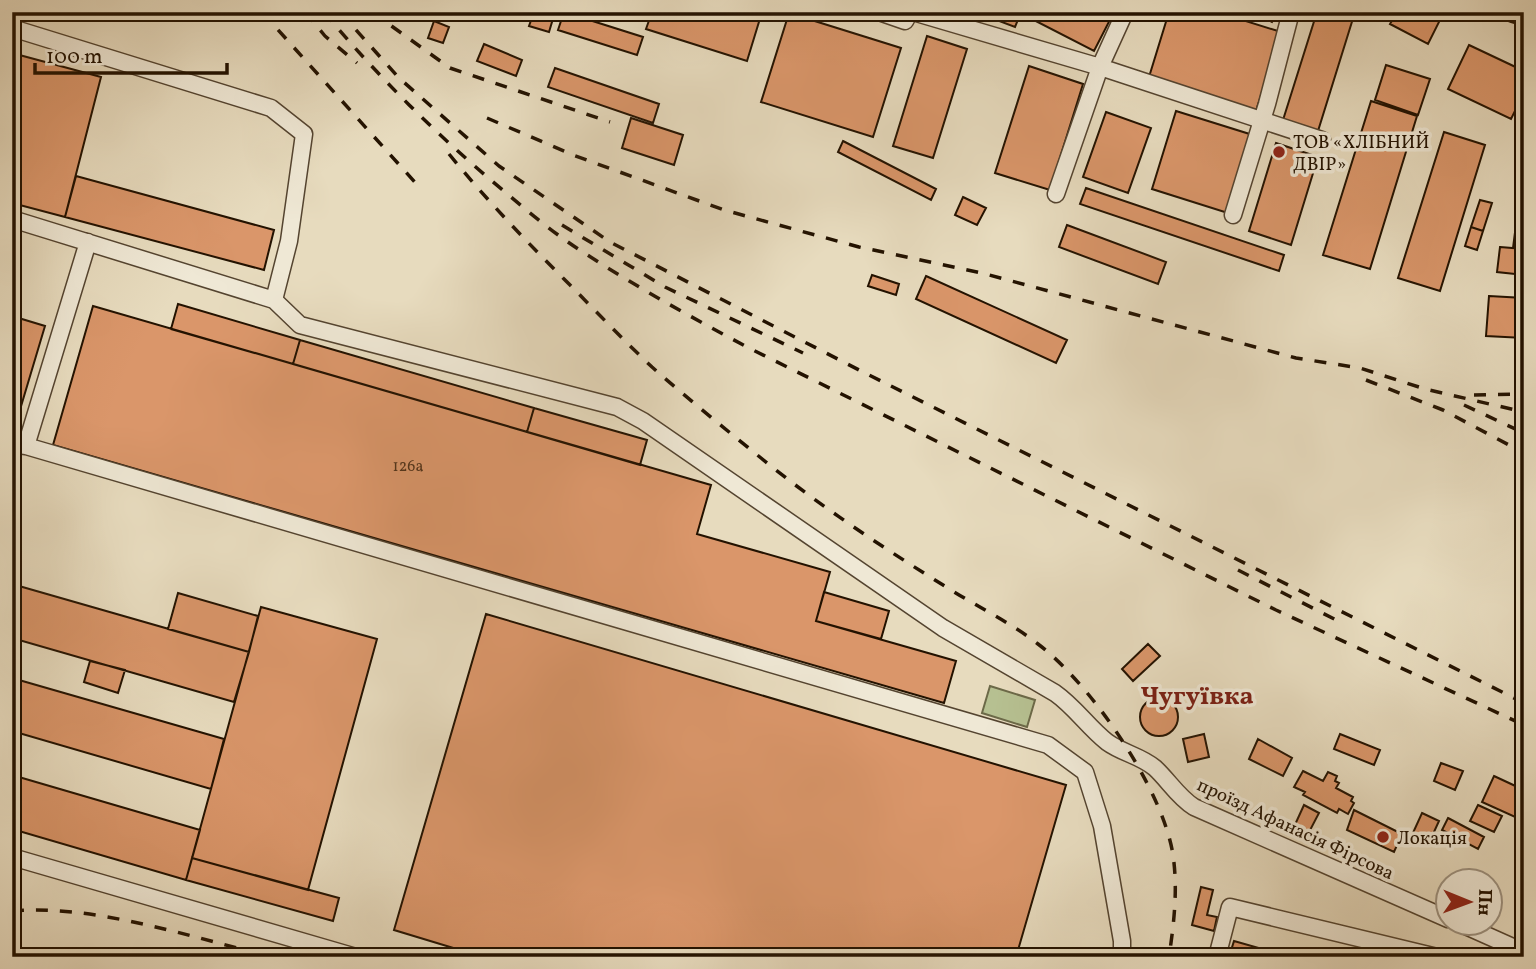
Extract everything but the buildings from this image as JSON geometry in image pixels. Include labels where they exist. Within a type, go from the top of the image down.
[{"type":"main road","points":[[1514,12],[1524,15]]},
{"type":"street","points":[[879,12],[905,21],[911,12],[1100,67],[1322,141]]},
{"type":"street","points":[[1056,194],[1100,67],[1125,12]]},
{"type":"street","points":[[1233,215],[1291,12]]},
{"type":"street","points":[[12,28],[271,108],[304,134],[289,241],[274,300],[12,219]]},
{"type":"street","points":[[88,242],[19,445],[1048,745],[1085,772],[1102,826],[1122,941],[1122,957]]},
{"type":"street","name":"проїзд Афанасія Фірсова","points":[[274,300],[300,325],[602,401],[631,413],[943,628],[1055,693],[1104,739],[1156,769],[1181,797],[1205,813],[1434,913]]},
{"type":"street","points":[[12,857],[356,957]]},
{"type":"street","points":[[1217,957],[1230,906],[1437,957]]},
{"type":"street","points":[[1490,937],[1524,952]]},
{"type":"green space","points":[[990,686],[1035,700],[1027,727],[982,713]]},
{"type":"railway","points":[[262,12],[421,189]]},
{"type":"railway","points":[[305,12],[325,36],[357,63]]},
{"type":"railway","points":[[324,12],[433,128],[534,217],[565,240],[646,291],[747,347],[1276,610],[1524,725]]},
{"type":"railway","points":[[340,12],[399,78],[499,166],[610,242],[861,371],[1524,703]]},
{"type":"railway","points":[[372,12],[450,68],[610,122]]},
{"type":"railway","points":[[487,118],[573,155],[724,210],[859,247],[982,273],[1296,358],[1360,368],[1425,389],[1524,412]]},
{"type":"railway","points":[[449,154],[549,264],[652,367],[692,402],[830,510],[926,575],[1028,636],[1059,662],[1080,685],[1122,740],[1140,770],[1167,829],[1175,880],[1169,957]]},
{"type":"railway","points":[[562,225],[665,287],[803,353]]},
{"type":"railway","points":[[1366,380],[1443,410],[1524,453]]},
{"type":"railway","points":[[1474,395],[1524,394]]},
{"type":"railway","points":[[1464,405],[1524,433]]},
{"type":"railway","points":[[1238,570],[1344,624]]},
{"type":"railway","points":[[12,911],[42,910],[105,917],[169,930],[260,954]]},
{"type":"place","name":"ТОВ «ХЛІБНИЙ ДВІР»","points":[[1279,152]]},
{"type":"place","name":"Локація","points":[[1383,837]]},
{"type":"district","name":"Чугуївка","points":[[1197,695]]}]
